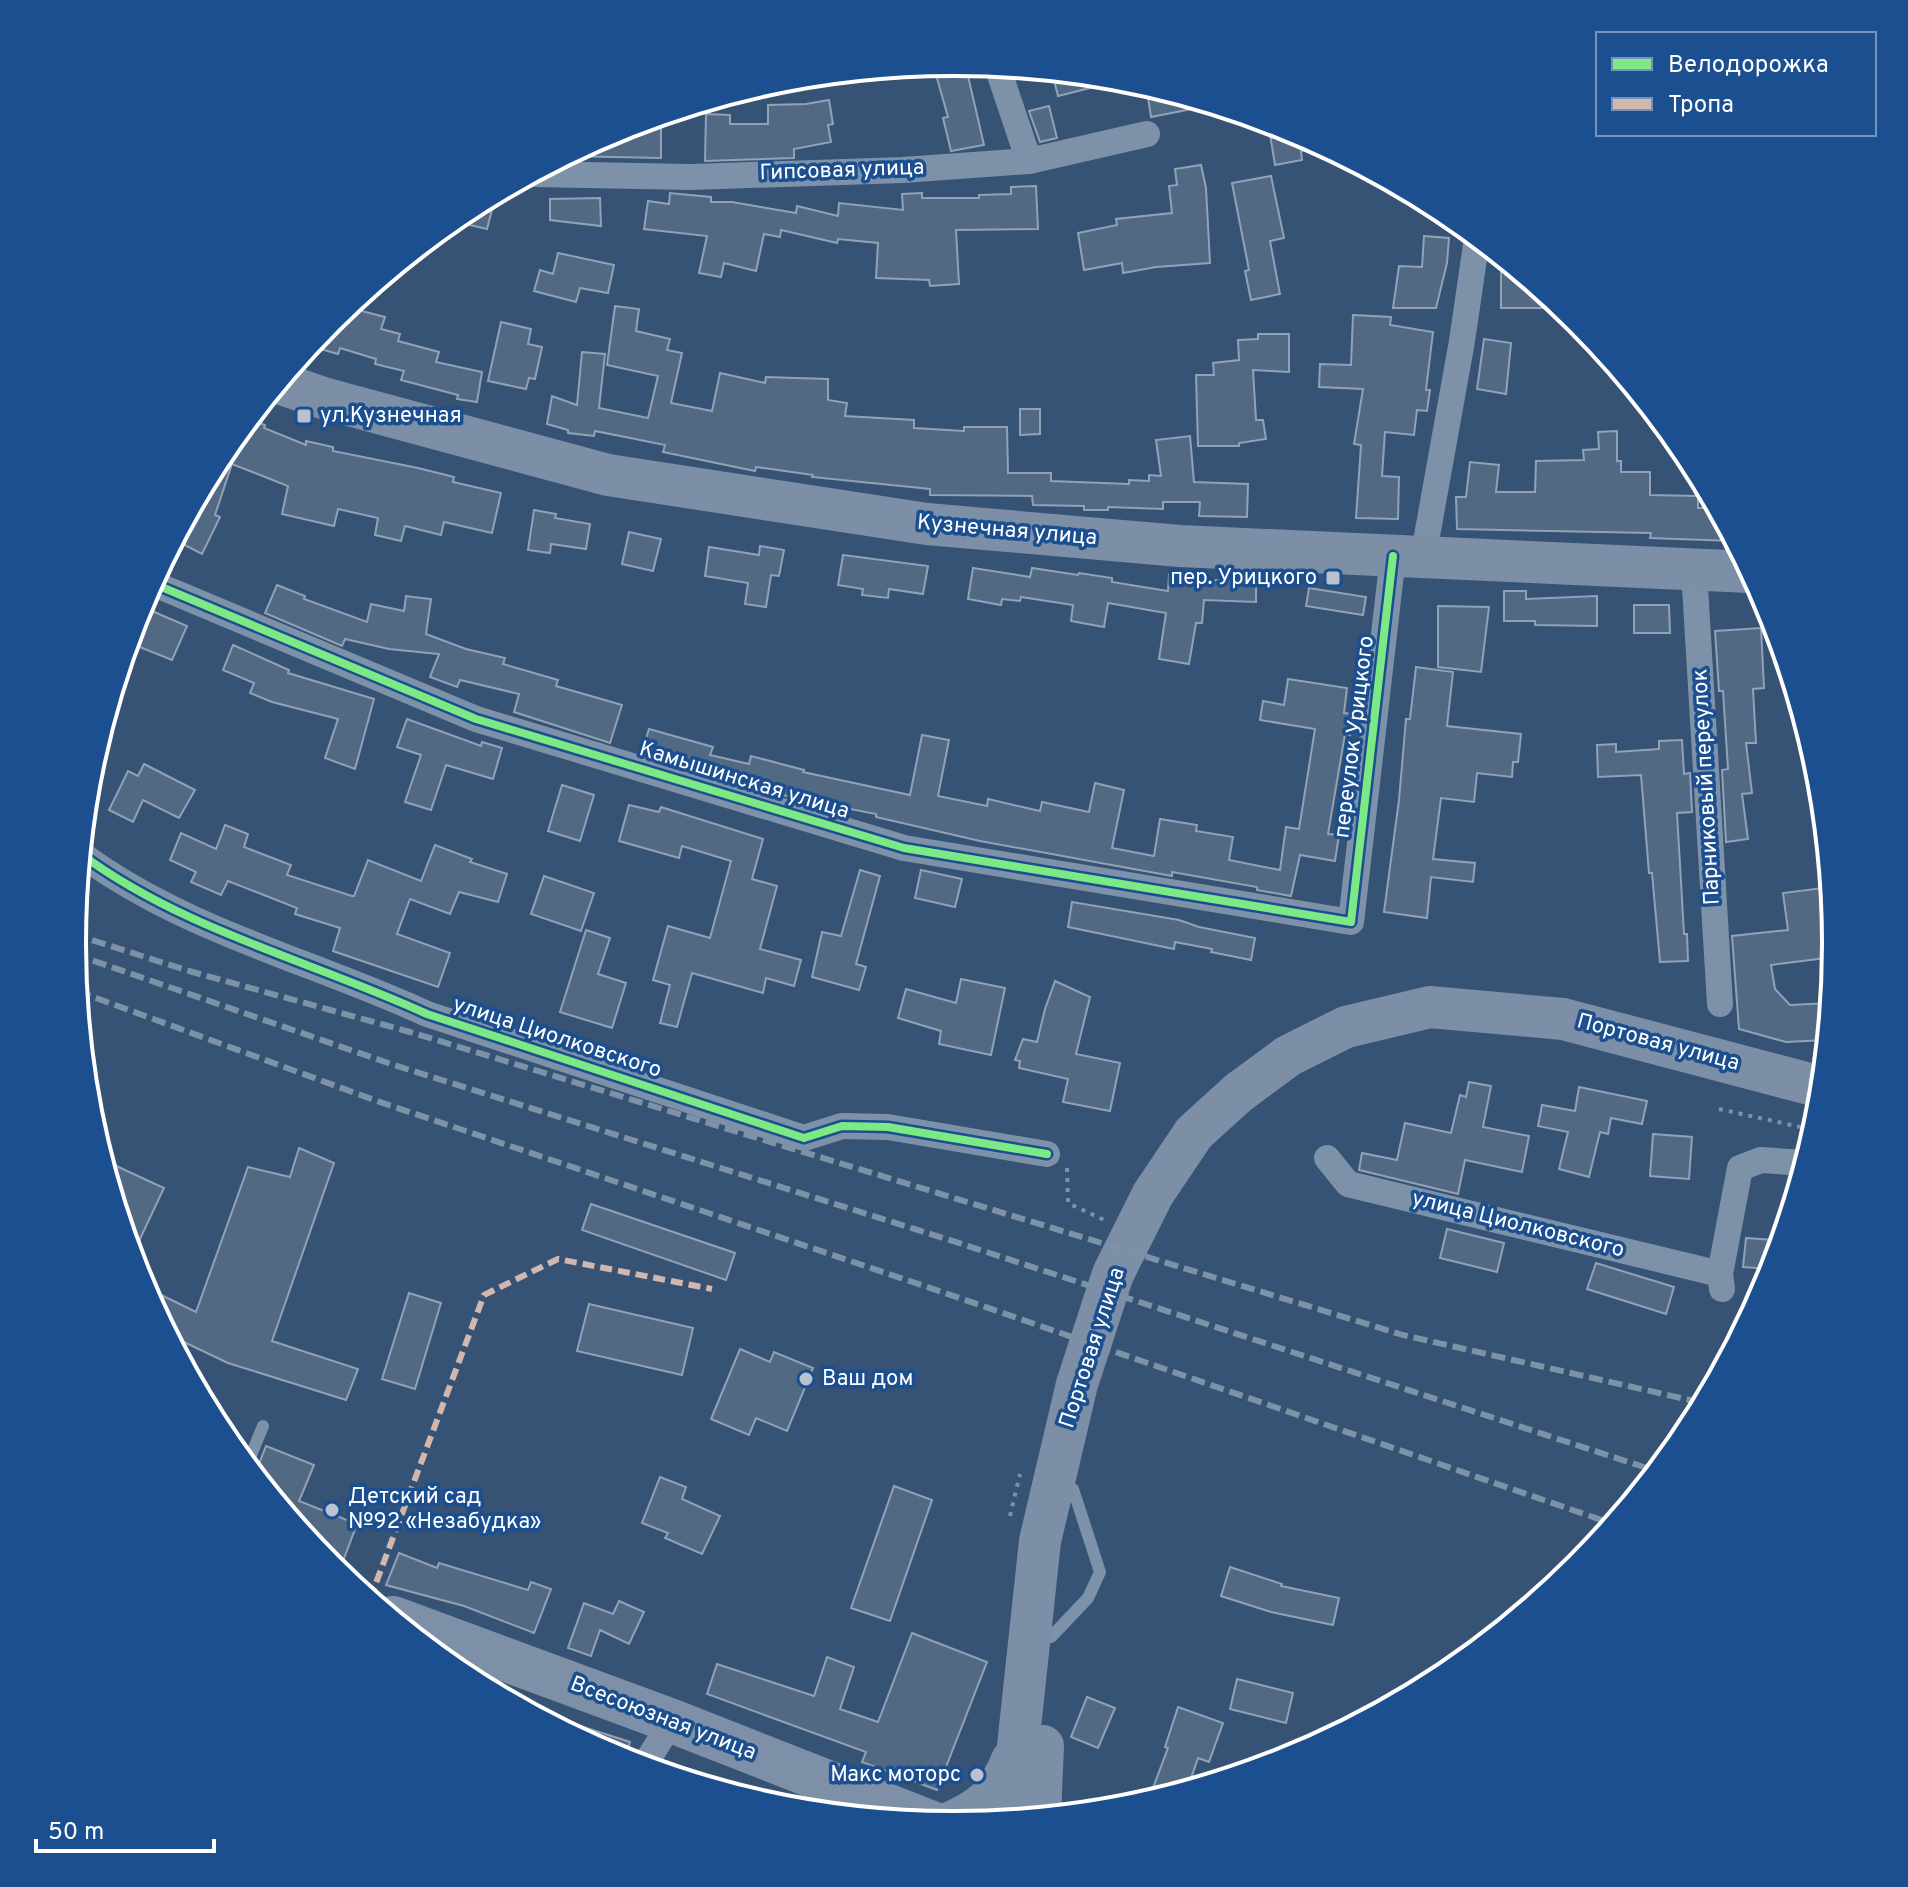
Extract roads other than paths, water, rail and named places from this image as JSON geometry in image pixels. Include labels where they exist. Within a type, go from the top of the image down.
[{"type":"highway","name":"Всесоюзная улица","points":[[422,1629],[672,1721],[896,1809]]},
{"type":"main road","name":"Кузнечная улица","points":[[290,387],[608,475],[912,522],[1180,546],[1737,572]]},
{"type":"main road","name":"Портовая улица","points":[[1038,1807],[1029,1755],[1040,1541],[1077,1384],[1113,1274],[1153,1194],[1194,1133],[1238,1093],[1288,1056],[1346,1027],[1430,1007],[1563,1019],[1810,1084]]},
{"type":"main road","name":"Портовая улица","points":[[1013,1809],[1029,1755],[1093,1387],[1135,1281],[1178,1204],[1214,1150],[1258,1108],[1354,1050],[1434,1032],[1561,1043],[1806,1108]]},
{"type":"main road","points":[[975,1810],[992,1799],[1004,1781],[1029,1755],[1058,1805]]},
{"type":"street","points":[[1001,78],[1029,161]]},
{"type":"street","name":"Гипсовая улица","points":[[553,174],[691,177],[903,170],[1029,161],[1147,134]]},
{"type":"street","name":"переулок Урицкого","points":[[1351,922],[1408,557],[1462,341],[1475,250]]},
{"type":"street","name":"Парниковый переулок","points":[[1694,570],[1720,1004]]},
{"type":"street","name":"Камышинская улица","points":[[164,588],[476,719],[904,848],[1351,922]]},
{"type":"street","name":"улица Циолковского","points":[[91,861],[115,879],[193,919],[375,990],[427,1014],[804,1138],[842,1126],[888,1127],[1047,1154]]},
{"type":"street","name":"улица Циолковского","points":[[1327,1158],[1348,1184],[1721,1283],[1740,1168],[1761,1160],[1793,1162]]},
{"type":"street","points":[[650,1756],[672,1721]]},
{"type":"lane","points":[[252,1452],[263,1426]]},
{"type":"railway","points":[[86,938],[189,971],[410,1032],[1403,1335],[1691,1400]]},
{"type":"railway","points":[[87,958],[391,1064],[962,1244],[1645,1467]]},
{"type":"railway","points":[[88,995],[377,1101],[1601,1520]]},
{"type":"place","name":"ул.Кузнечная","points":[[304,416]]},
{"type":"place","name":"пер. Урицкого","points":[[1333,578]]},
{"type":"place","name":"Ваш дом","points":[[806,1379]]},
{"type":"place","name":"Детский сад №92 «Незабудка»","points":[[332,1510]]},
{"type":"place","name":"Макс моторс","points":[[977,1775]]}]
